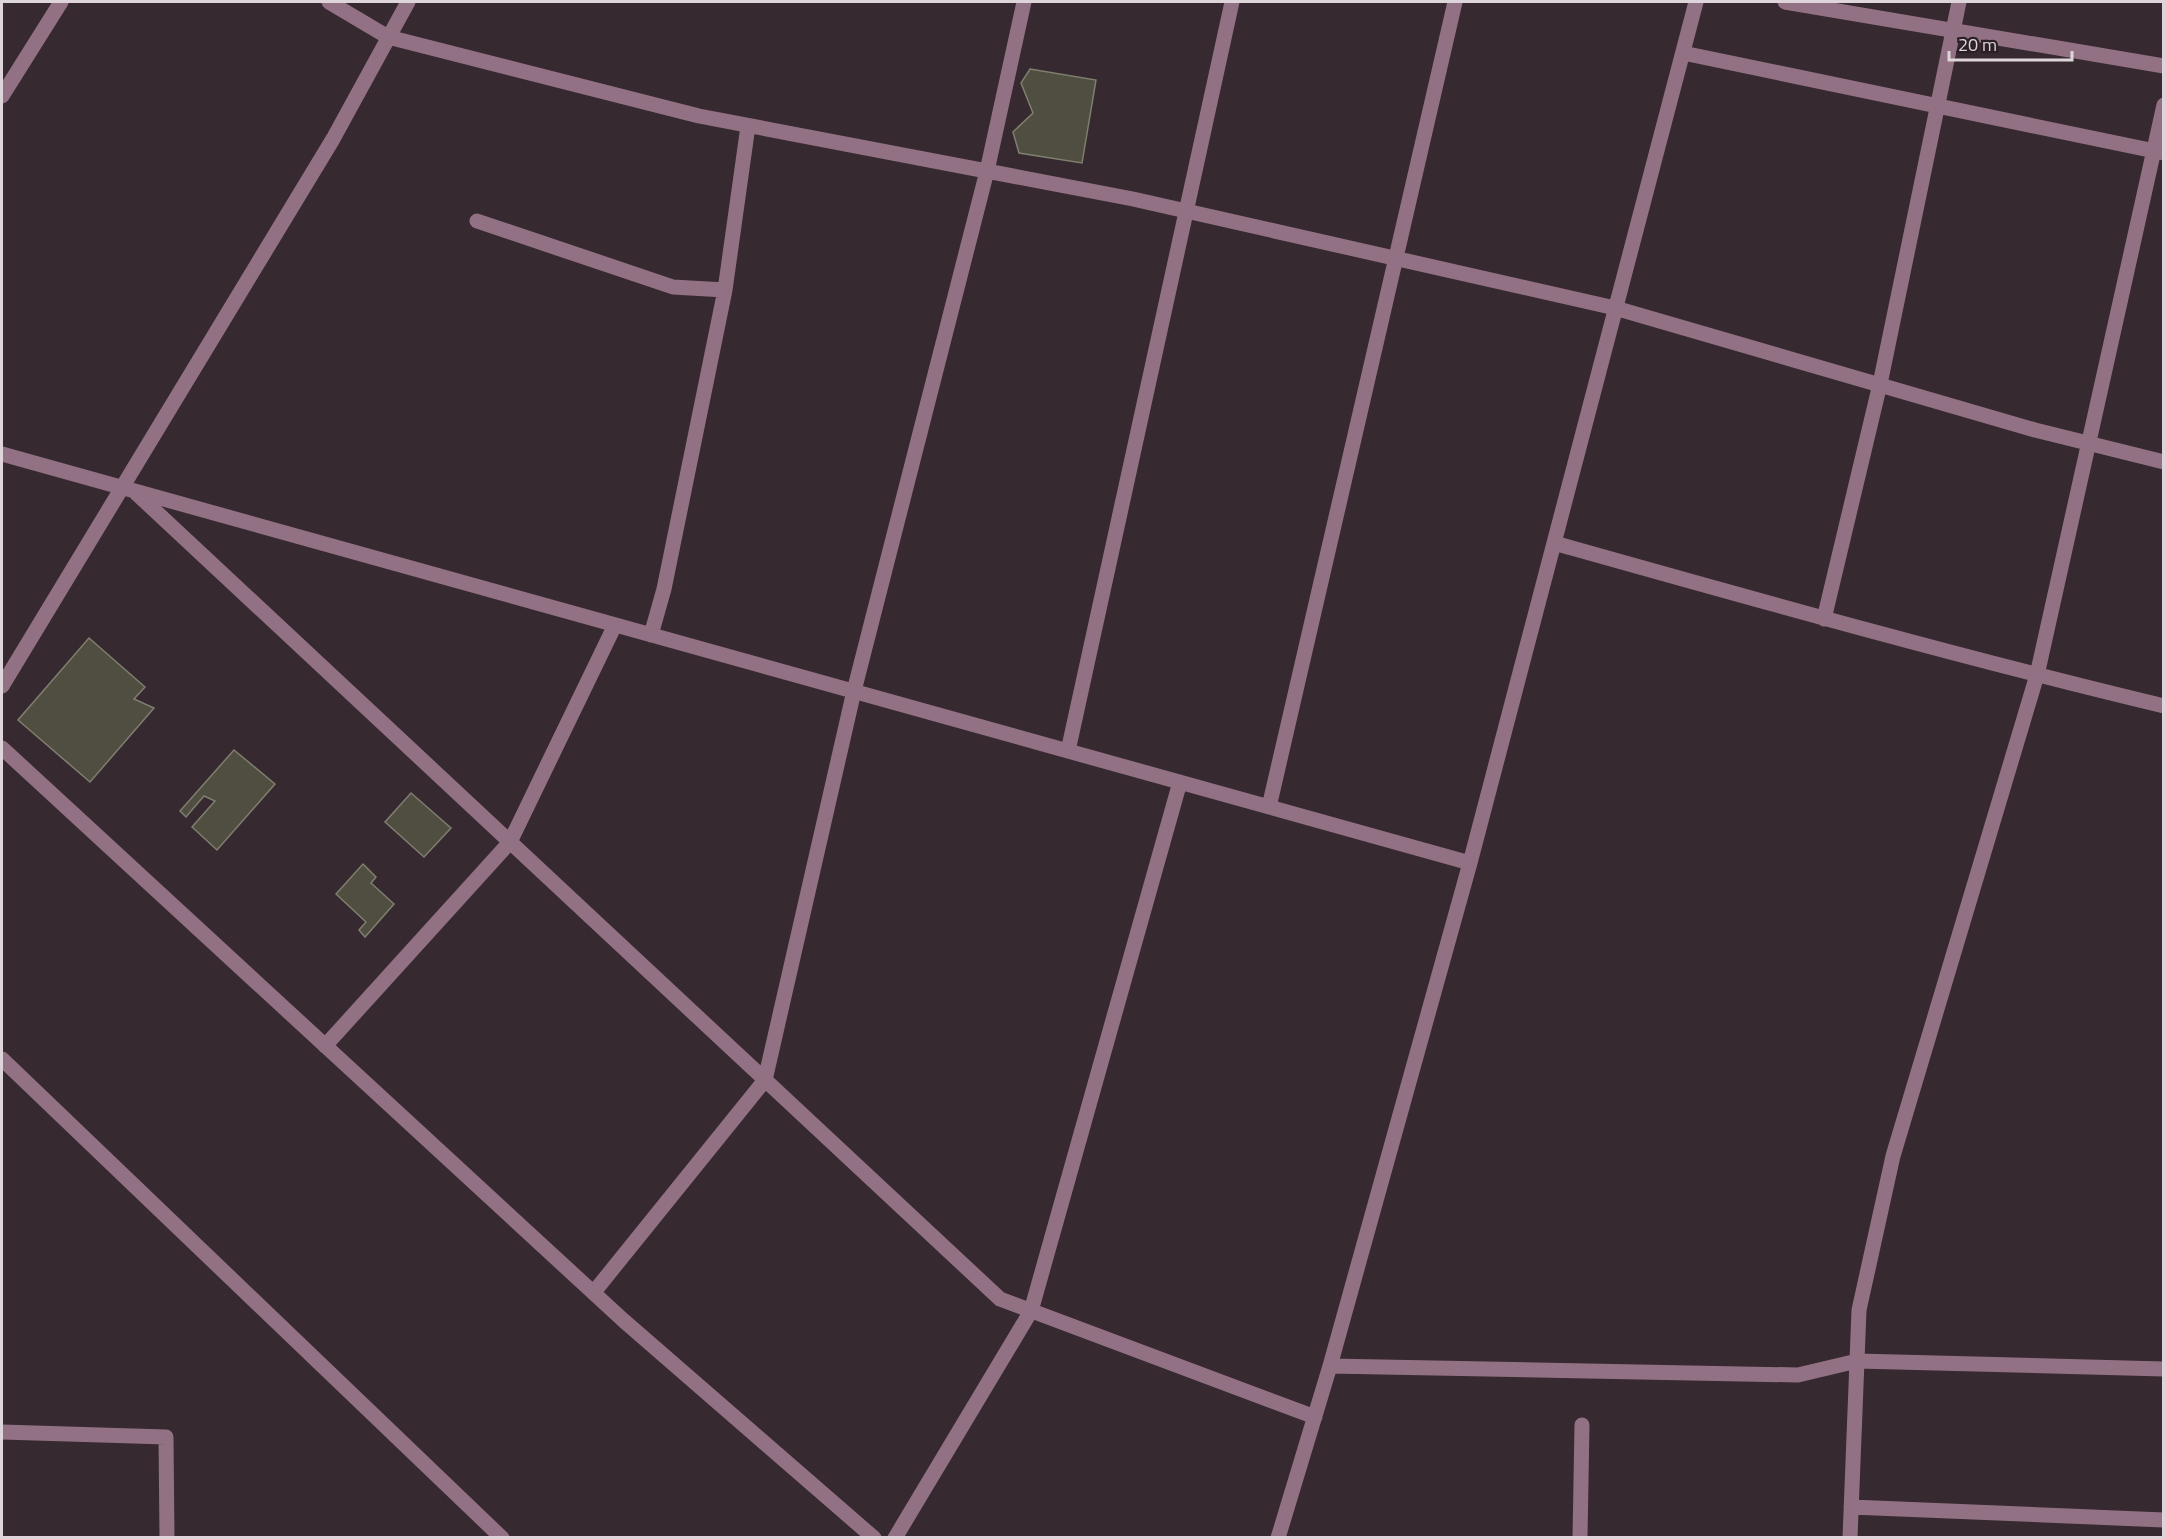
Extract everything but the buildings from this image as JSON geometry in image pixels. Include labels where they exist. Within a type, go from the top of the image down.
[{"type":"street","points":[[2,96],[61,2]]},
{"type":"street","points":[[329,2],[388,37],[699,116],[1187,210],[1615,308],[2035,430],[2163,462]]},
{"type":"street","points":[[2,686],[127,489],[333,139],[408,2]]},
{"type":"street","points":[[594,1292],[765,1080],[854,691],[987,171],[1024,2]]},
{"type":"street","points":[[1068,751],[1232,2]]},
{"type":"street","points":[[1269,807],[1455,2]]},
{"type":"street","points":[[1278,1538],[1330,1366],[1470,863],[1696,2]]},
{"type":"street","points":[[1785,2],[2163,66]]},
{"type":"street","points":[[1824,619],[1880,384],[1959,2]]},
{"type":"street","points":[[1683,53],[2158,152]]},
{"type":"street","points":[[1850,1538],[1859,1310],[1893,1156],[2037,675],[2088,443],[2158,152],[2163,105]]},
{"type":"street","points":[[651,635],[664,589],[725,290],[748,126]]},
{"type":"street","points":[[477,221],[673,287],[725,290]]},
{"type":"street","points":[[2,454],[1470,863]]},
{"type":"street","points":[[127,489],[1000,1299],[1315,1417]]},
{"type":"street","points":[[1554,543],[1824,619],[2163,706]]},
{"type":"street","points":[[325,1046],[510,842],[615,625]]},
{"type":"street","points":[[2,748],[594,1292],[874,1538]]},
{"type":"street","points":[[895,1538],[1031,1311],[1180,782]]},
{"type":"street","points":[[2,1059],[502,1538]]},
{"type":"street","points":[[1330,1366],[1798,1375],[1857,1361],[2163,1369]]},
{"type":"street","points":[[1580,1538],[1582,1425]]},
{"type":"street","points":[[2,1432],[166,1437],[167,1538]]},
{"type":"street","points":[[1851,1507],[2163,1520]]}]
